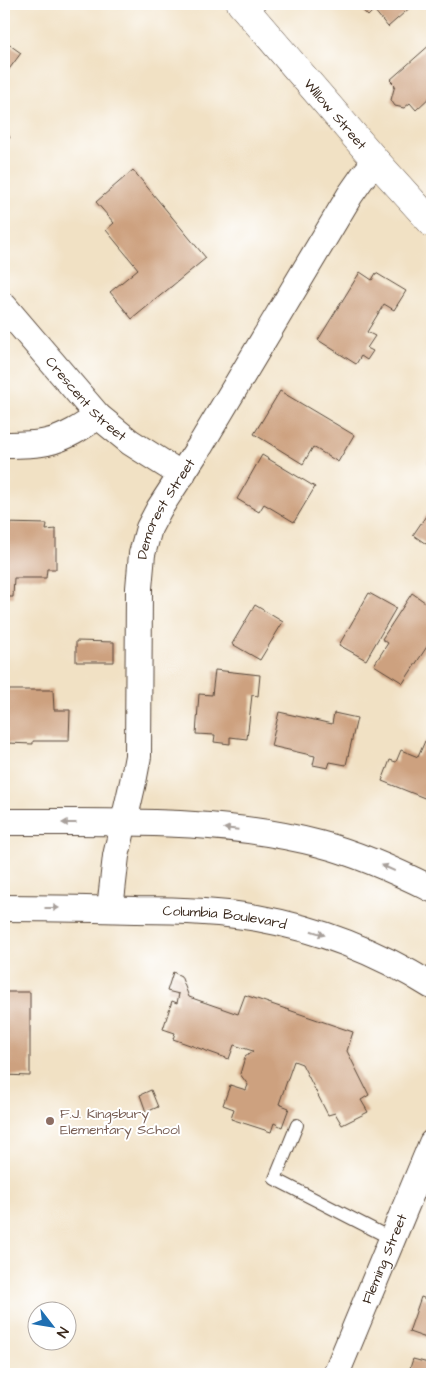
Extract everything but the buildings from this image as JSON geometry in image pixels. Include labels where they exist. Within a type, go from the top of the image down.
[{"type":"street","name":"Willow Street","points":[[241,4],[432,223]]},
{"type":"street","name":"Demorest Street","points":[[110,909],[116,856],[138,756],[139,588],[142,554],[153,518],[200,446],[350,195],[376,161]]},
{"type":"street","name":"Crescent Street","points":[[4,306],[98,416],[130,442],[182,475]]},
{"type":"street","points":[[4,445],[44,443],[56,440],[98,416]]},
{"type":"street","points":[[4,822],[199,826],[276,835],[319,844],[367,859],[432,889]]},
{"type":"street","name":"Columbia Boulevard","points":[[4,908],[218,913],[259,918],[310,931],[364,950],[392,963],[432,986]]},
{"type":"street","name":"Fleming Street","points":[[336,1374],[432,1143]]},
{"type":"lane","points":[[297,1125],[275,1179],[392,1239]]},
{"type":"place","name":"F.J. Kingsbury Elementary School","points":[[50,1121]]}]
